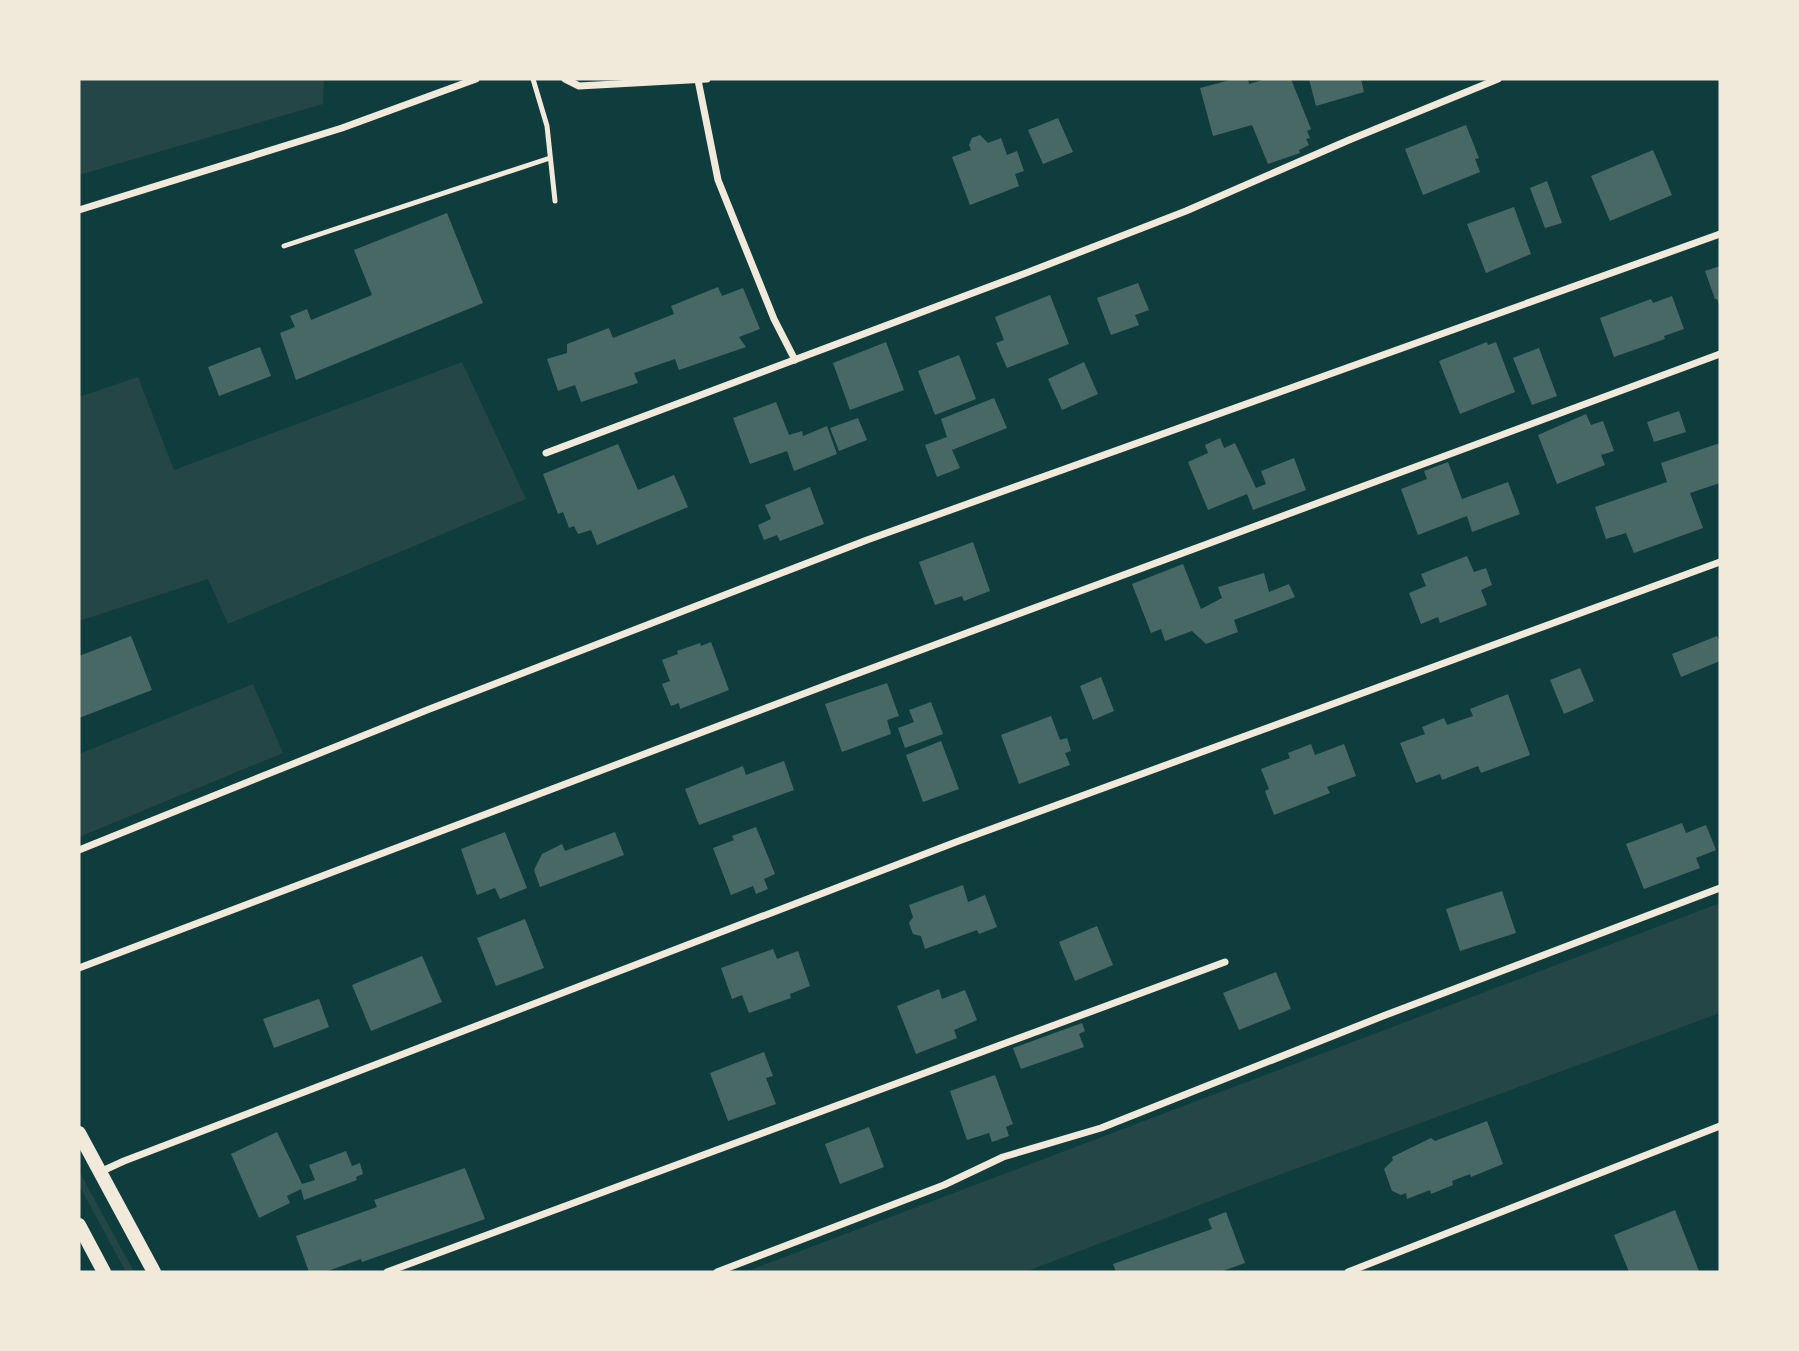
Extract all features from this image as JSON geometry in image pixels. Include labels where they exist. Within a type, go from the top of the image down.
[{"type":"main road","points":[[79,1133],[154,1272]]},
{"type":"main road","points":[[79,1225],[104,1272]]},
{"type":"street","points":[[79,210],[342,128],[455,83],[476,79]]},
{"type":"street","points":[[565,79],[579,86],[707,79]]},
{"type":"street","points":[[546,453],[1186,211],[1349,139],[1498,79]]},
{"type":"street","points":[[698,80],[718,180],[774,318],[795,360]]},
{"type":"street","points":[[79,850],[427,710],[867,540],[1720,234]]},
{"type":"street","points":[[79,968],[841,680],[1720,354]]},
{"type":"street","points":[[100,1172],[956,842],[1720,562]]},
{"type":"street","points":[[717,1272],[931,1190],[1003,1157],[1101,1128],[1371,1021],[1720,888]]},
{"type":"street","points":[[387,1272],[1225,962]]},
{"type":"street","points":[[1348,1272],[1720,1126]]},
{"type":"lane","points":[[533,79],[547,126],[555,201]]},
{"type":"lane","points":[[284,246],[550,158]]},
{"type":"shaded area","points":[[79,79],[324,79],[323,104],[79,175]]},
{"type":"shaded area","points":[[462,362],[526,499],[228,624],[208,579],[79,621],[79,397],[138,377],[174,470]]},
{"type":"shaded area","points":[[253,684],[283,753],[79,837],[79,754]]},
{"type":"shaded area","points":[[1720,903],[1720,1013],[1257,1183],[1025,1272],[745,1272]]},
{"type":"shaded area","points":[[79,1171],[134,1272],[126,1272],[79,1185]]},
{"type":"building","points":[[1234,79],[1248,79],[1249,84],[1266,79],[1291,79],[1311,129],[1307,131],[1310,138],[1306,139],[1309,145],[1299,150],[1300,153],[1268,164],[1252,125],[1213,136],[1200,88]]},
{"type":"building","points":[[1309,79],[1361,79],[1364,92],[1316,106]]},
{"type":"building","points":[[1058,118],[1073,152],[1043,164],[1028,130]]},
{"type":"building","points":[[1466,125],[1479,158],[1475,159],[1480,172],[1423,195],[1405,149]]},
{"type":"building","points":[[980,135],[988,143],[1001,138],[1007,155],[1017,151],[1024,171],[1015,174],[1019,186],[970,205],[952,157],[971,150],[969,145],[972,138]]},
{"type":"building","points":[[1653,150],[1672,195],[1610,221],[1591,176]]},
{"type":"building","points":[[1547,181],[1562,223],[1545,228],[1530,188]]},
{"type":"building","points":[[1514,207],[1531,254],[1486,273],[1467,224]]},
{"type":"building","points":[[447,213],[483,303],[296,380],[280,333],[295,327],[290,316],[307,309],[311,320],[372,295],[354,250]]},
{"type":"building","points":[[1720,266],[1720,307],[1705,271]]},
{"type":"building","points":[[1138,283],[1149,310],[1135,315],[1139,325],[1111,335],[1097,298]]},
{"type":"building","points":[[718,287],[722,296],[743,288],[760,329],[739,337],[746,347],[679,370],[675,359],[634,373],[638,383],[581,402],[575,385],[558,391],[547,359],[567,353],[567,344],[609,328],[613,338],[674,314],[671,306]]},
{"type":"building","points":[[1050,295],[1069,344],[1007,368],[996,343],[1004,340],[995,317]]},
{"type":"building","points":[[1672,296],[1684,329],[1664,336],[1665,339],[1614,357],[1600,318],[1651,299],[1653,303]]},
{"type":"building","points":[[886,342],[904,390],[850,410],[833,363]]},
{"type":"building","points":[[1487,342],[1488,345],[1496,342],[1515,392],[1460,414],[1439,361]]},
{"type":"building","points":[[260,347],[271,376],[219,396],[208,367]]},
{"type":"building","points":[[1539,348],[1557,396],[1532,405],[1513,358]]},
{"type":"building","points":[[959,355],[976,399],[935,415],[918,371]]},
{"type":"building","points":[[1084,362],[1098,394],[1062,410],[1048,379]]},
{"type":"building","points":[[994,398],[1007,428],[952,450],[960,468],[937,477],[925,445],[947,437],[941,419]]},
{"type":"building","points":[[776,402],[789,435],[802,431],[803,436],[827,426],[837,454],[794,471],[787,451],[750,464],[733,418]]},
{"type":"building","points":[[1679,411],[1686,432],[1654,442],[1647,422]]},
{"type":"building","points":[[1586,414],[1591,425],[1603,421],[1614,451],[1601,455],[1605,465],[1557,484],[1538,435]]},
{"type":"building","points":[[858,418],[867,440],[839,451],[830,428]]},
{"type":"building","points":[[1220,438],[1224,448],[1235,443],[1256,488],[1266,484],[1261,471],[1294,458],[1306,490],[1253,510],[1247,494],[1208,510],[1188,462],[1208,453],[1205,445]]},
{"type":"building","points":[[1720,443],[1720,483],[1690,493],[1703,528],[1634,553],[1626,533],[1606,539],[1595,507],[1667,482],[1661,463]]},
{"type":"building","points":[[618,444],[638,490],[674,475],[688,507],[597,545],[591,530],[578,534],[574,526],[569,528],[563,512],[558,514],[543,474]]},
{"type":"building","points":[[1448,462],[1462,499],[1508,482],[1520,514],[1472,532],[1467,516],[1418,535],[1401,489],[1427,479],[1424,471]]},
{"type":"building","points":[[810,487],[824,524],[780,541],[777,535],[764,540],[758,525],[771,519],[765,505]]},
{"type":"building","points":[[973,542],[990,591],[964,601],[962,596],[935,605],[919,562]]},
{"type":"building","points":[[1467,556],[1474,572],[1486,568],[1492,585],[1481,590],[1487,605],[1440,623],[1438,617],[1421,624],[1409,593],[1426,586],[1421,574]]},
{"type":"building","points":[[1183,564],[1201,609],[1222,598],[1218,587],[1264,573],[1269,592],[1289,584],[1295,597],[1234,620],[1238,632],[1206,644],[1192,631],[1165,641],[1161,629],[1151,633],[1132,584]]},
{"type":"building","points":[[131,636],[152,690],[79,718],[79,656]]},
{"type":"building","points":[[1717,636],[1720,642],[1720,661],[1681,677],[1672,654]]},
{"type":"building","points":[[711,642],[729,690],[680,709],[679,703],[671,706],[662,684],[670,681],[662,660],[678,654],[677,651]]},
{"type":"building","points":[[1580,668],[1594,701],[1564,714],[1550,680]]},
{"type":"building","points":[[1101,677],[1114,711],[1093,720],[1080,686]]},
{"type":"building","points":[[887,683],[899,716],[887,720],[891,734],[842,752],[825,704]]},
{"type":"building","points":[[1508,694],[1530,755],[1481,773],[1478,766],[1442,780],[1440,774],[1416,783],[1400,743],[1425,734],[1422,727],[1444,718],[1447,725],[1473,716],[1470,709]]},
{"type":"building","points":[[931,702],[943,734],[905,748],[898,728],[914,722],[909,710]]},
{"type":"building","points":[[1051,716],[1060,740],[1067,738],[1071,751],[1065,753],[1070,765],[1019,784],[1001,735]]},
{"type":"building","points":[[941,741],[959,789],[923,802],[906,755]]},
{"type":"building","points":[[1311,744],[1315,755],[1344,744],[1356,776],[1327,787],[1330,793],[1274,815],[1265,791],[1269,789],[1261,769],[1290,758],[1288,753]]},
{"type":"building","points":[[784,761],[794,790],[699,825],[685,789],[743,766],[746,775]]},
{"type":"building","points":[[1682,823],[1686,833],[1706,825],[1716,850],[1696,858],[1700,868],[1644,889],[1626,844]]},
{"type":"building","points":[[756,827],[775,874],[764,879],[768,889],[756,894],[753,886],[731,895],[713,848],[734,840],[732,836]]},
{"type":"building","points":[[505,832],[527,888],[500,899],[495,888],[477,895],[461,849]]},
{"type":"building","points":[[615,832],[624,855],[540,887],[534,870],[542,854],[562,844],[565,851]]},
{"type":"building","points":[[963,885],[968,902],[985,895],[997,927],[979,934],[977,930],[925,949],[921,936],[913,934],[909,923],[913,917],[909,905]]},
{"type":"building","points":[[1502,891],[1516,933],[1460,951],[1446,909]]},
{"type":"building","points":[[525,919],[544,968],[496,986],[477,938]]},
{"type":"building","points":[[1097,926],[1113,965],[1075,981],[1059,942]]},
{"type":"building","points":[[773,949],[777,959],[798,951],[810,986],[790,994],[791,998],[749,1013],[742,995],[732,999],[721,968]]},
{"type":"building","points":[[422,956],[442,1002],[371,1031],[352,985]]},
{"type":"building","points":[[1276,972],[1291,1009],[1239,1030],[1223,993]]},
{"type":"building","points":[[939,989],[942,999],[965,990],[977,1020],[954,1030],[957,1038],[916,1054],[897,1006]]},
{"type":"building","points":[[319,999],[329,1027],[274,1048],[263,1019]]},
{"type":"building","points":[[1082,1023],[1085,1031],[1079,1034],[1084,1047],[1021,1069],[1013,1048]]},
{"type":"building","points":[[764,1052],[773,1076],[766,1078],[776,1104],[728,1121],[710,1073]]},
{"type":"building","points":[[995,1075],[1013,1124],[1006,1127],[1009,1136],[992,1142],[989,1133],[967,1140],[950,1091]]},
{"type":"building","points":[[1487,1121],[1503,1164],[1471,1177],[1470,1174],[1452,1181],[1453,1185],[1431,1194],[1430,1190],[1407,1199],[1406,1193],[1401,1195],[1392,1191],[1384,1169],[1393,1160],[1392,1157],[1431,1138],[1435,1141]]},
{"type":"building","points":[[869,1127],[884,1167],[840,1184],[825,1144]]},
{"type":"building","points":[[277,1132],[302,1184],[315,1180],[309,1165],[346,1151],[352,1166],[360,1163],[363,1174],[356,1177],[357,1180],[304,1200],[301,1189],[287,1196],[290,1203],[259,1218],[231,1154]]},
{"type":"building","points":[[465,1168],[485,1219],[362,1262],[361,1259],[325,1272],[309,1272],[296,1236],[377,1207],[374,1200]]},
{"type":"building","points":[[1675,1210],[1699,1271],[1629,1272],[1614,1235]]},
{"type":"building","points":[[1226,1212],[1245,1263],[1220,1272],[1116,1272],[1113,1264],[1212,1229],[1208,1219]]}]
